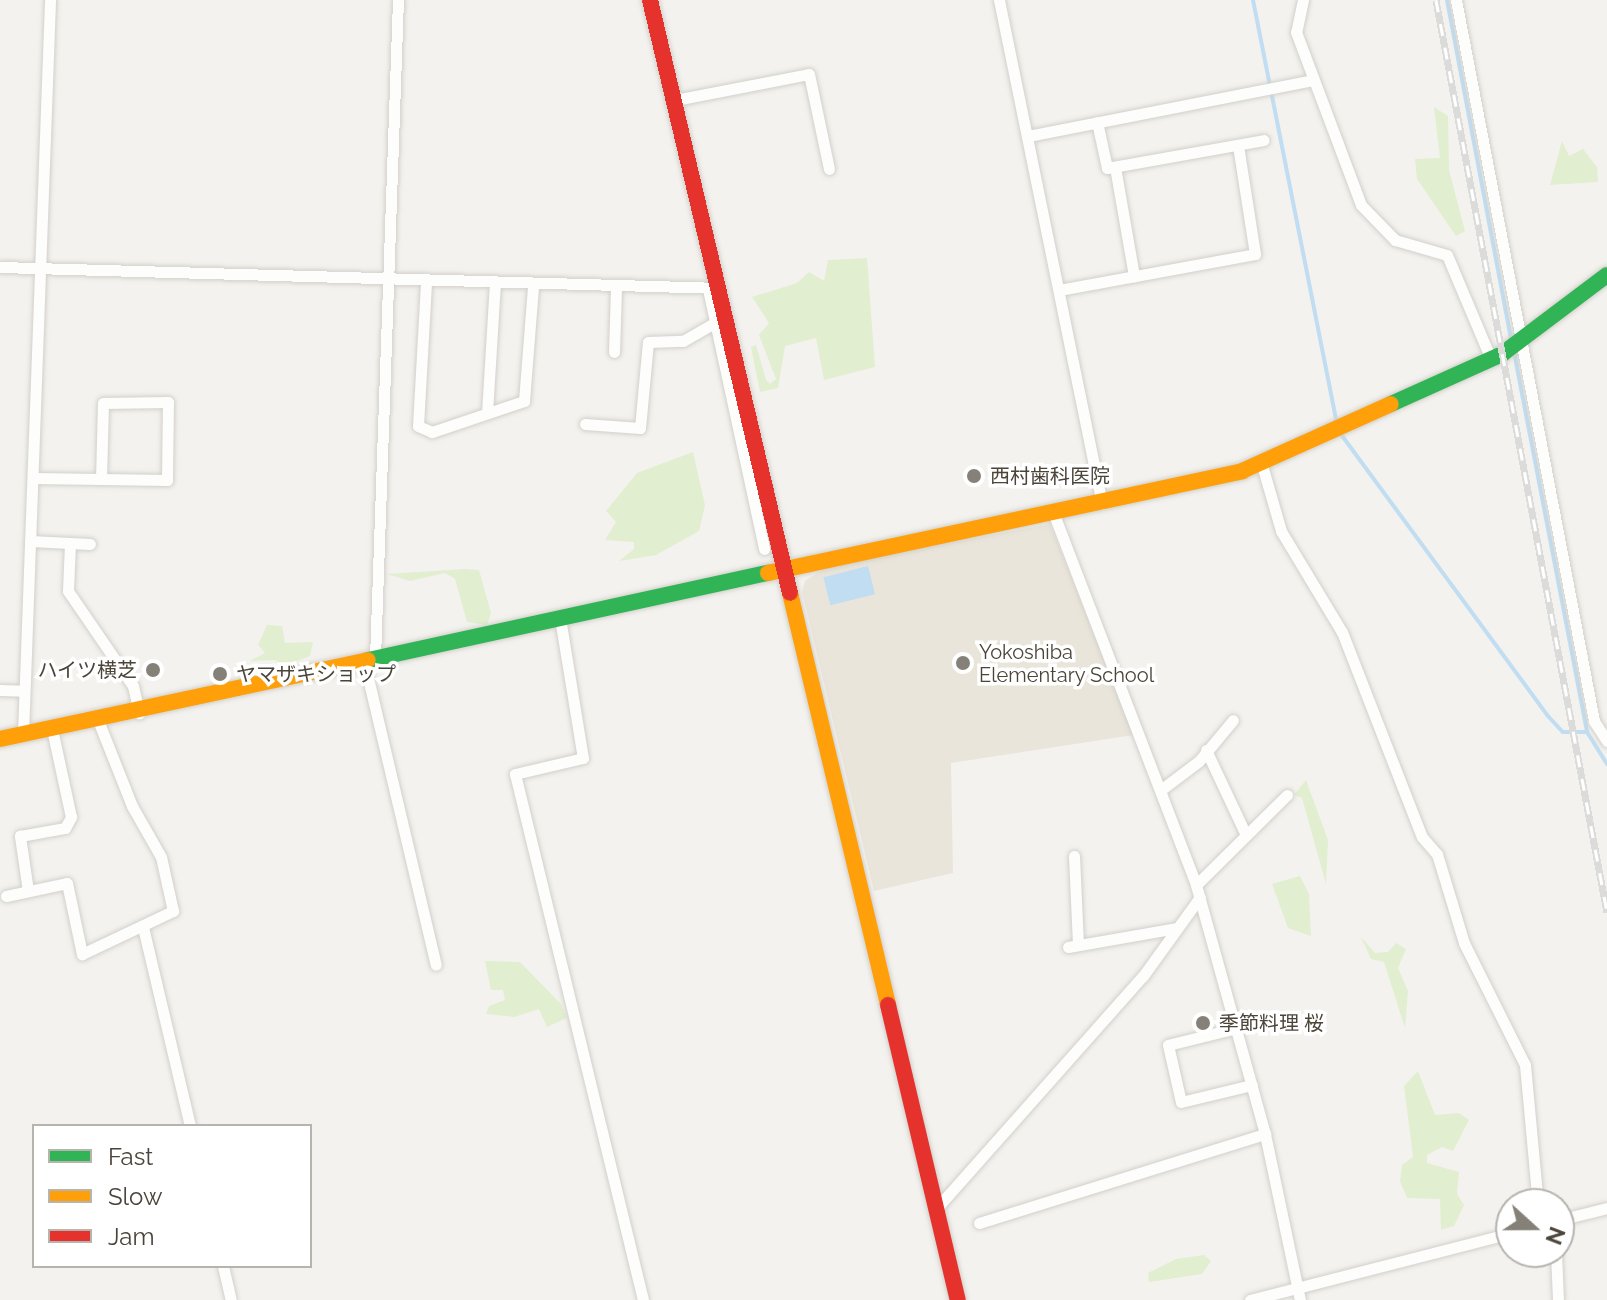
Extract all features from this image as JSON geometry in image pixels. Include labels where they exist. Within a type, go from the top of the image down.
[{"type":"street","points":[[23,734],[50,0]]},
{"type":"street","points":[[398,0],[391,282],[370,659],[436,965]]},
{"type":"street","points":[[650,0],[675,100],[713,288],[785,568],[958,1300]]},
{"type":"street","points":[[999,0],[1102,504]]},
{"type":"street","points":[[1303,0],[1296,32],[1361,205],[1395,240],[1447,255],[1510,349]]},
{"type":"street","points":[[1456,0],[1510,349],[1594,721],[1607,741]]},
{"type":"street","points":[[675,100],[809,74],[829,169]]},
{"type":"street","points":[[1028,136],[1313,80]]},
{"type":"street","points":[[1097,122],[1107,168],[1264,140]]},
{"type":"street","points":[[1059,290],[1255,254],[1238,146]]},
{"type":"street","points":[[1115,167],[1134,276]]},
{"type":"street","points":[[0,267],[616,289],[713,288]]},
{"type":"street","points":[[0,739],[139,713],[785,568],[1102,504],[1262,465],[1510,349],[1607,275]]},
{"type":"street","points":[[426,283],[418,426],[432,432],[524,401],[533,286]]},
{"type":"street","points":[[487,413],[495,284]]},
{"type":"street","points":[[713,288],[713,324],[764,549]]},
{"type":"street","points":[[614,352],[616,289]]},
{"type":"street","points":[[585,424],[640,428],[648,342],[683,341],[713,324]]},
{"type":"street","points":[[33,478],[167,480],[168,402],[103,403],[101,479]]},
{"type":"street","points":[[1262,465],[1281,531],[1342,632],[1422,837],[1437,854],[1464,943],[1525,1065],[1537,1188]]},
{"type":"street","points":[[1053,512],[1162,789],[1198,891],[1265,1134],[1300,1300]]},
{"type":"street","points":[[30,541],[90,544]]},
{"type":"street","points":[[70,543],[68,591],[133,686],[139,713]]},
{"type":"street","points":[[560,618],[583,758],[515,774],[643,1300]]},
{"type":"street","points":[[0,690],[24,691]]},
{"type":"street","points":[[6,896],[67,883],[82,954],[173,911],[161,857],[132,806],[98,720]]},
{"type":"street","points":[[1162,789],[1206,750],[1233,720]]},
{"type":"street","points":[[28,891],[20,836],[65,828],[71,817],[52,729]]},
{"type":"street","points":[[1206,750],[1246,835]]},
{"type":"street","points":[[935,1210],[1143,976],[1177,928],[1198,891],[1246,835],[1287,795]]},
{"type":"street","points":[[1074,856],[1073,946],[1177,928]]},
{"type":"street","points":[[143,927],[190,1124]]},
{"type":"street","points":[[1237,1028],[1168,1045],[1181,1102],[1252,1085]]},
{"type":"street","points":[[979,1223],[1265,1134]]},
{"type":"street","points":[[1575,1216],[1607,1208]]},
{"type":"street","points":[[1250,1300],[1495,1237]]},
{"type":"street","points":[[223,1268],[231,1300]]},
{"type":"street","points":[[1557,1268],[1558,1300]]},
{"type":"shaded area","name":"Yokoshiba Elementary School","points":[[1050,524],[1134,735],[951,763],[953,873],[874,891],[802,592],[805,581],[828,566]]},
{"type":"green space","points":[[1434,107],[1448,116],[1449,170],[1465,231],[1456,236],[1417,179],[1415,159],[1440,158]]},
{"type":"green space","points":[[1562,141],[1569,156],[1583,149],[1597,167],[1598,182],[1550,185]]},
{"type":"green space","points":[[867,258],[875,367],[824,380],[816,338],[785,346],[778,388],[760,392],[751,347],[756,345],[766,380],[770,384],[776,379],[759,335],[769,323],[752,297],[797,283],[809,272],[824,281],[828,260]]},
{"type":"green space","points":[[693,452],[705,505],[699,531],[656,555],[619,561],[634,549],[634,542],[605,540],[616,522],[606,511],[637,473]]},
{"type":"green space","points":[[479,570],[491,613],[487,625],[467,622],[455,579],[445,573],[410,581],[387,574]]},
{"type":"green space","points":[[267,625],[282,626],[285,643],[313,642],[310,656],[283,666],[275,660],[250,661],[265,653],[258,645]]},
{"type":"green space","points":[[1306,780],[1328,840],[1326,884],[1302,798],[1294,795]]},
{"type":"green space","points":[[1300,876],[1309,894],[1311,936],[1288,928],[1272,884]]},
{"type":"green space","points":[[1361,937],[1375,953],[1388,952],[1396,943],[1406,949],[1398,968],[1408,991],[1405,1028],[1384,962],[1371,959]]},
{"type":"green space","points":[[485,961],[520,962],[561,1004],[567,1018],[547,1027],[539,1009],[514,1017],[486,1014],[489,1006],[505,1000],[503,990],[491,990]]},
{"type":"green space","points":[[1418,1071],[1435,1115],[1459,1113],[1469,1120],[1453,1151],[1442,1147],[1427,1155],[1427,1163],[1459,1172],[1457,1194],[1464,1205],[1454,1226],[1441,1230],[1440,1199],[1407,1198],[1400,1181],[1402,1165],[1413,1157],[1404,1086]]},
{"type":"green space","points":[[1204,1255],[1211,1261],[1202,1274],[1149,1282],[1148,1273],[1176,1259]]},
{"type":"water","points":[[868,566],[875,594],[830,605],[823,577]]},
{"type":"waterway","points":[[1253,0],[1337,425]]},
{"type":"waterway","points":[[1447,0],[1511,340]]},
{"type":"waterway","points":[[1514,352],[1587,732],[1607,764]]},
{"type":"waterway","points":[[1340,433],[1547,715],[1563,732],[1587,732]]},
{"type":"railway","points":[[1436,0],[1607,912]]},
{"type":"traffic: fast","points":[[1391,404],[1502,354],[1607,275]]},
{"type":"traffic: fast","points":[[368,660],[768,573]]},
{"type":"traffic: slow","points":[[768,573],[1242,471],[1391,404]]},
{"type":"traffic: slow","points":[[790,593],[888,1005]]},
{"type":"traffic: slow","points":[[0,739],[368,660]]},
{"type":"traffic: jam","points":[[650,0],[790,593]]},
{"type":"traffic: jam","points":[[888,1005],[958,1300]]},
{"type":"place","name":"西村歯科医院","points":[[974,476]]},
{"type":"place","name":"Yokoshiba Elementary School","points":[[963,663]]},
{"type":"place","name":"ハイツ横芝","points":[[153,670]]},
{"type":"place","name":"ヤマザキショップ","points":[[220,674]]},
{"type":"place","name":"季節料理 桜","points":[[1203,1023]]}]
